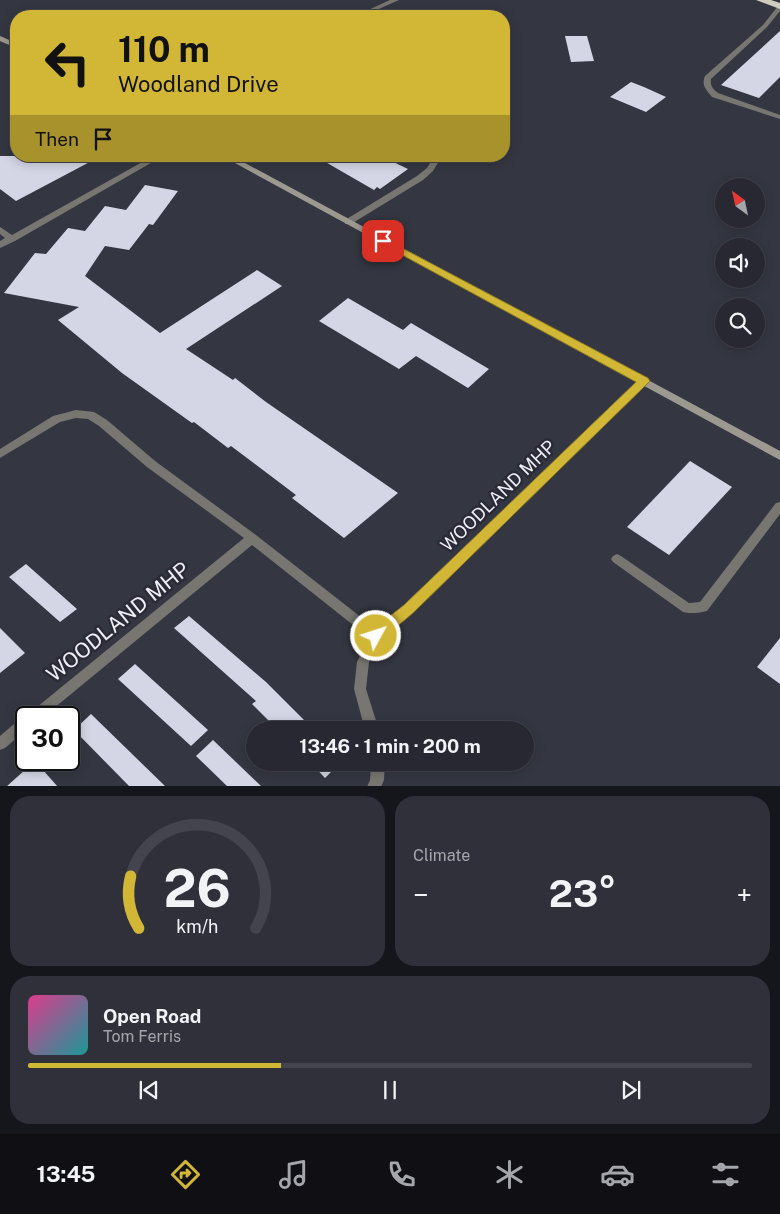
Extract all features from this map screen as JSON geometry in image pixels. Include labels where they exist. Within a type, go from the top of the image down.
[{"type":"highway","points":[[761,0],[780,6]]},
{"type":"street","points":[[372,10],[396,0]]},
{"type":"street","points":[[780,6],[765,26],[708,78],[706,84],[708,89],[716,95],[780,117]]},
{"type":"street","points":[[0,245],[148,162]]},
{"type":"street","points":[[237,162],[780,456]]},
{"type":"street","points":[[348,222],[420,178],[434,162]]},
{"type":"street","points":[[0,230],[12,239]]},
{"type":"street","name":"WOODLAND MHP","points":[[369,721],[360,688],[363,662],[376,636],[416,602],[644,381]]},
{"type":"street","points":[[0,454],[57,419],[76,414],[90,415],[103,423],[151,464],[252,538],[376,636]]},
{"type":"street","points":[[617,559],[687,608],[703,607],[780,506]]},
{"type":"street","name":"WOODLAND MHP","points":[[47,706],[252,538]]},
{"type":"street","points":[[0,744],[15,731]]},
{"type":"street","points":[[374,786],[377,780],[378,771]]},
{"type":"building","points":[[780,31],[780,77],[759,98],[721,85]]},
{"type":"building","points":[[565,36],[587,36],[594,61],[571,62]]},
{"type":"building","points":[[631,82],[666,97],[646,112],[610,97]]},
{"type":"building","points":[[0,156],[10,156],[10,162],[90,162],[16,201],[0,189]]},
{"type":"building","points":[[325,162],[393,162],[408,169],[380,189],[377,187],[374,190]]},
{"type":"building","points":[[145,185],[178,191],[153,225],[149,224],[129,250],[105,246],[85,276],[160,333],[257,270],[282,286],[186,349],[233,380],[235,378],[266,402],[398,493],[344,538],[292,498],[296,495],[231,446],[228,448],[194,422],[192,423],[122,373],[58,320],[79,307],[4,293],[35,253],[46,254],[68,228],[85,231],[105,206],[126,210]]},
{"type":"building","points":[[348,298],[403,330],[411,323],[489,369],[468,388],[416,356],[399,369],[319,321]]},
{"type":"building","points":[[690,461],[732,487],[669,555],[627,527]]},
{"type":"building","points":[[26,564],[77,609],[60,622],[9,577]]},
{"type":"building","points":[[189,616],[266,682],[305,721],[269,721],[252,704],[256,701],[174,628]]},
{"type":"building","points":[[0,628],[25,653],[0,673]]},
{"type":"building","points":[[780,638],[780,684],[757,667]]},
{"type":"building","points":[[135,664],[208,730],[191,746],[118,679]]},
{"type":"building","points":[[91,714],[165,786],[129,786],[80,736],[80,724]]},
{"type":"building","points":[[213,740],[261,786],[227,786],[196,756]]},
{"type":"building","points":[[24,771],[44,771],[57,786],[7,786]]},
{"type":"building","points":[[318,771],[332,771],[325,778]]},
{"type":"route","points":[[376,636],[408,609],[644,381],[383,241]]}]
